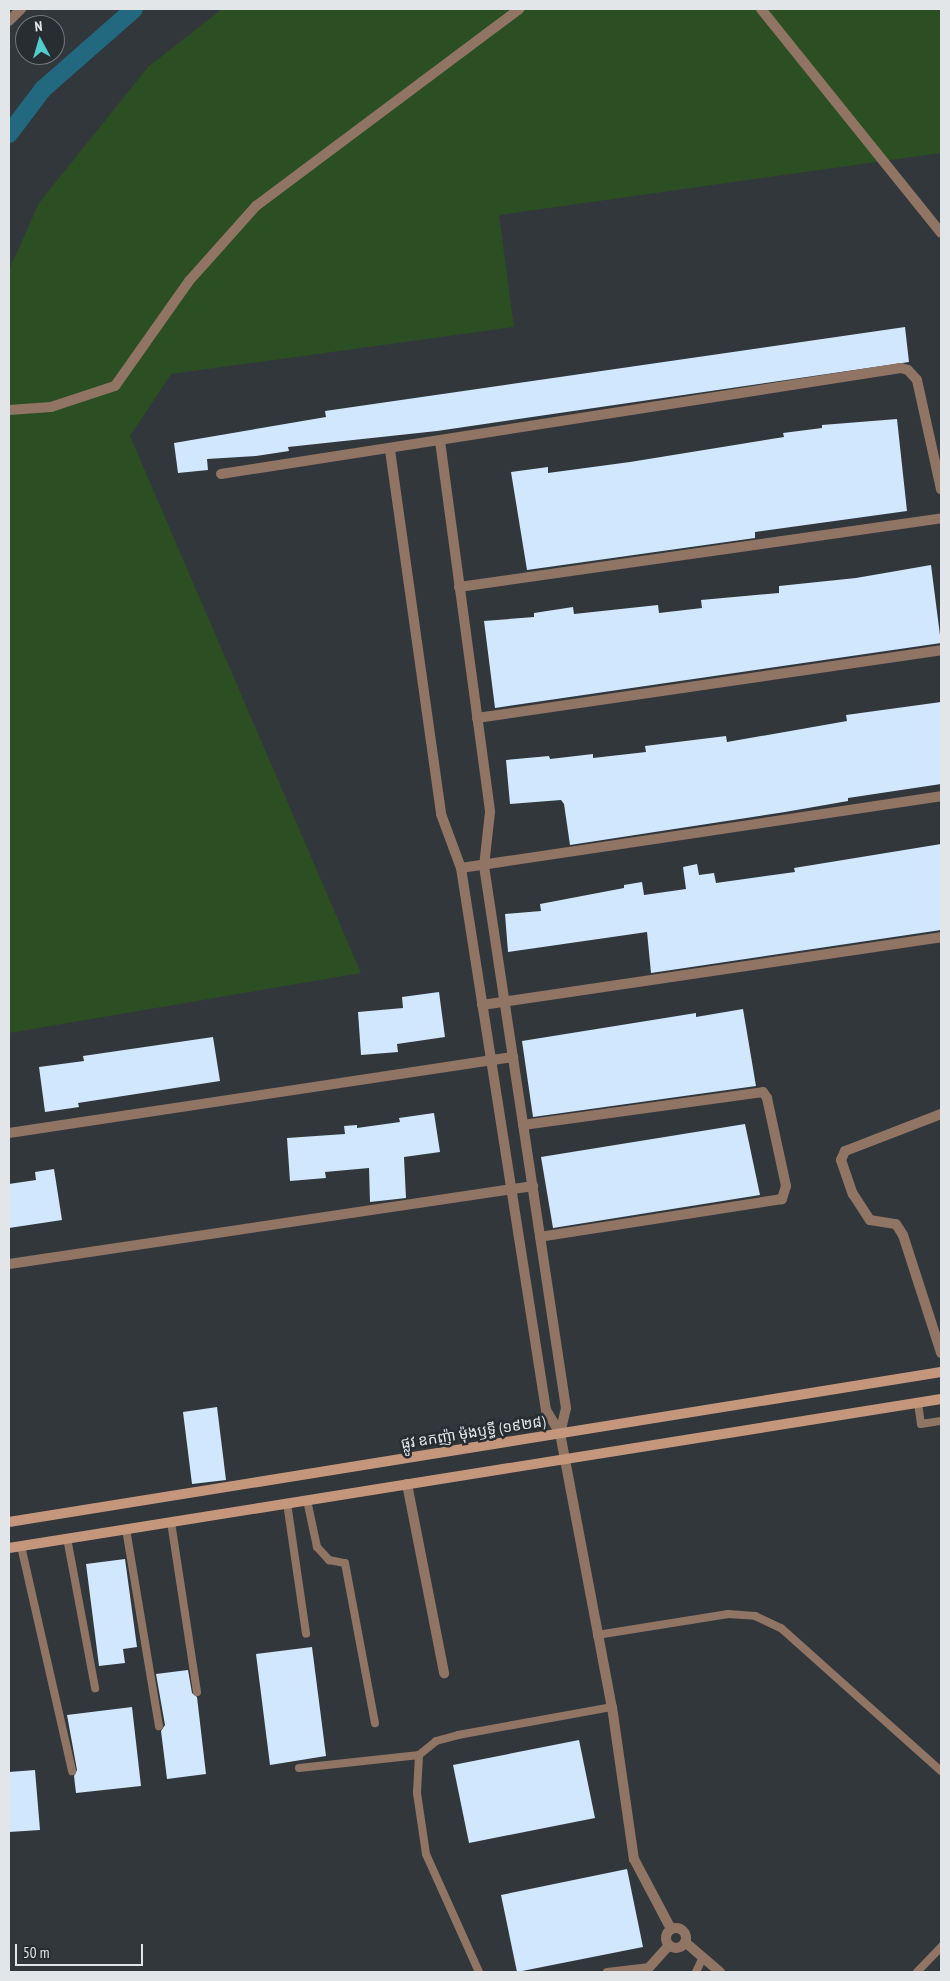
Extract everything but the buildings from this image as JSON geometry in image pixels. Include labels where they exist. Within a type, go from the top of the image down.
[{"type":"main road","name":"ផ្លូវ ឧកញ៉ា ម៉ុងឫទ្ធី (១៩២៨)","points":[[9,1522],[941,1372]]},
{"type":"main road","points":[[9,1548],[941,1399]]},
{"type":"street","points":[[9,21],[20,9]]},
{"type":"street","points":[[9,410],[50,407],[115,386],[190,281],[256,206],[519,9]]},
{"type":"street","points":[[761,9],[941,233]]},
{"type":"street","points":[[221,474],[390,450],[901,368],[908,370],[917,380],[941,489]]},
{"type":"street","points":[[440,441],[490,812],[484,866],[566,1408],[560,1433]]},
{"type":"street","points":[[390,450],[441,814],[461,868],[546,1410],[560,1433],[612,1707],[634,1859],[671,1929]]},
{"type":"street","points":[[459,588],[941,518]]},
{"type":"street","points":[[477,718],[941,650]]},
{"type":"street","points":[[461,868],[941,796]]},
{"type":"street","points":[[482,1005],[941,937]]},
{"type":"street","points":[[9,1133],[513,1057]]},
{"type":"street","points":[[524,1125],[763,1092],[767,1098],[786,1186],[782,1199],[540,1238]]},
{"type":"street","points":[[941,1114],[845,1151],[841,1160],[853,1194],[870,1220],[896,1224],[903,1234],[941,1353]]},
{"type":"street","points":[[9,1264],[533,1186]]},
{"type":"street","points":[[407,1484],[444,1673]]},
{"type":"street","points":[[671,1929],[684,1930],[685,1942],[720,1972]]},
{"type":"street","points":[[671,1929],[666,1937],[669,1945],[677,1948],[685,1942]]},
{"type":"street","points":[[648,1970],[669,1945]]},
{"type":"lane","points":[[918,1403],[921,1424],[941,1421]]},
{"type":"lane","points":[[307,1500],[317,1547],[329,1560],[345,1563],[375,1723]]},
{"type":"lane","points":[[287,1503],[306,1634]]},
{"type":"lane","points":[[171,1522],[197,1692]]},
{"type":"lane","points":[[126,1529],[159,1726]]},
{"type":"lane","points":[[67,1538],[95,1688]]},
{"type":"lane","points":[[21,1546],[72,1771]]},
{"type":"lane","points":[[597,1635],[728,1614],[755,1616],[781,1628],[941,1771]]},
{"type":"lane","points":[[299,1768],[419,1755],[436,1741],[612,1707]]},
{"type":"lane","points":[[419,1755],[417,1793],[426,1854],[455,1924],[479,1972]]},
{"type":"lane","points":[[917,1972],[941,1947]]},
{"type":"lane","points":[[696,1972],[703,1957]]},
{"type":"lane","points":[[607,1972],[648,1970]]},
{"type":"green space","points":[[222,9],[941,9],[941,153],[499,215],[514,327],[171,374],[130,436],[361,973],[9,1033],[9,270],[39,203],[148,67]]},
{"type":"waterway","points":[[9,134],[43,89],[134,9]]}]
